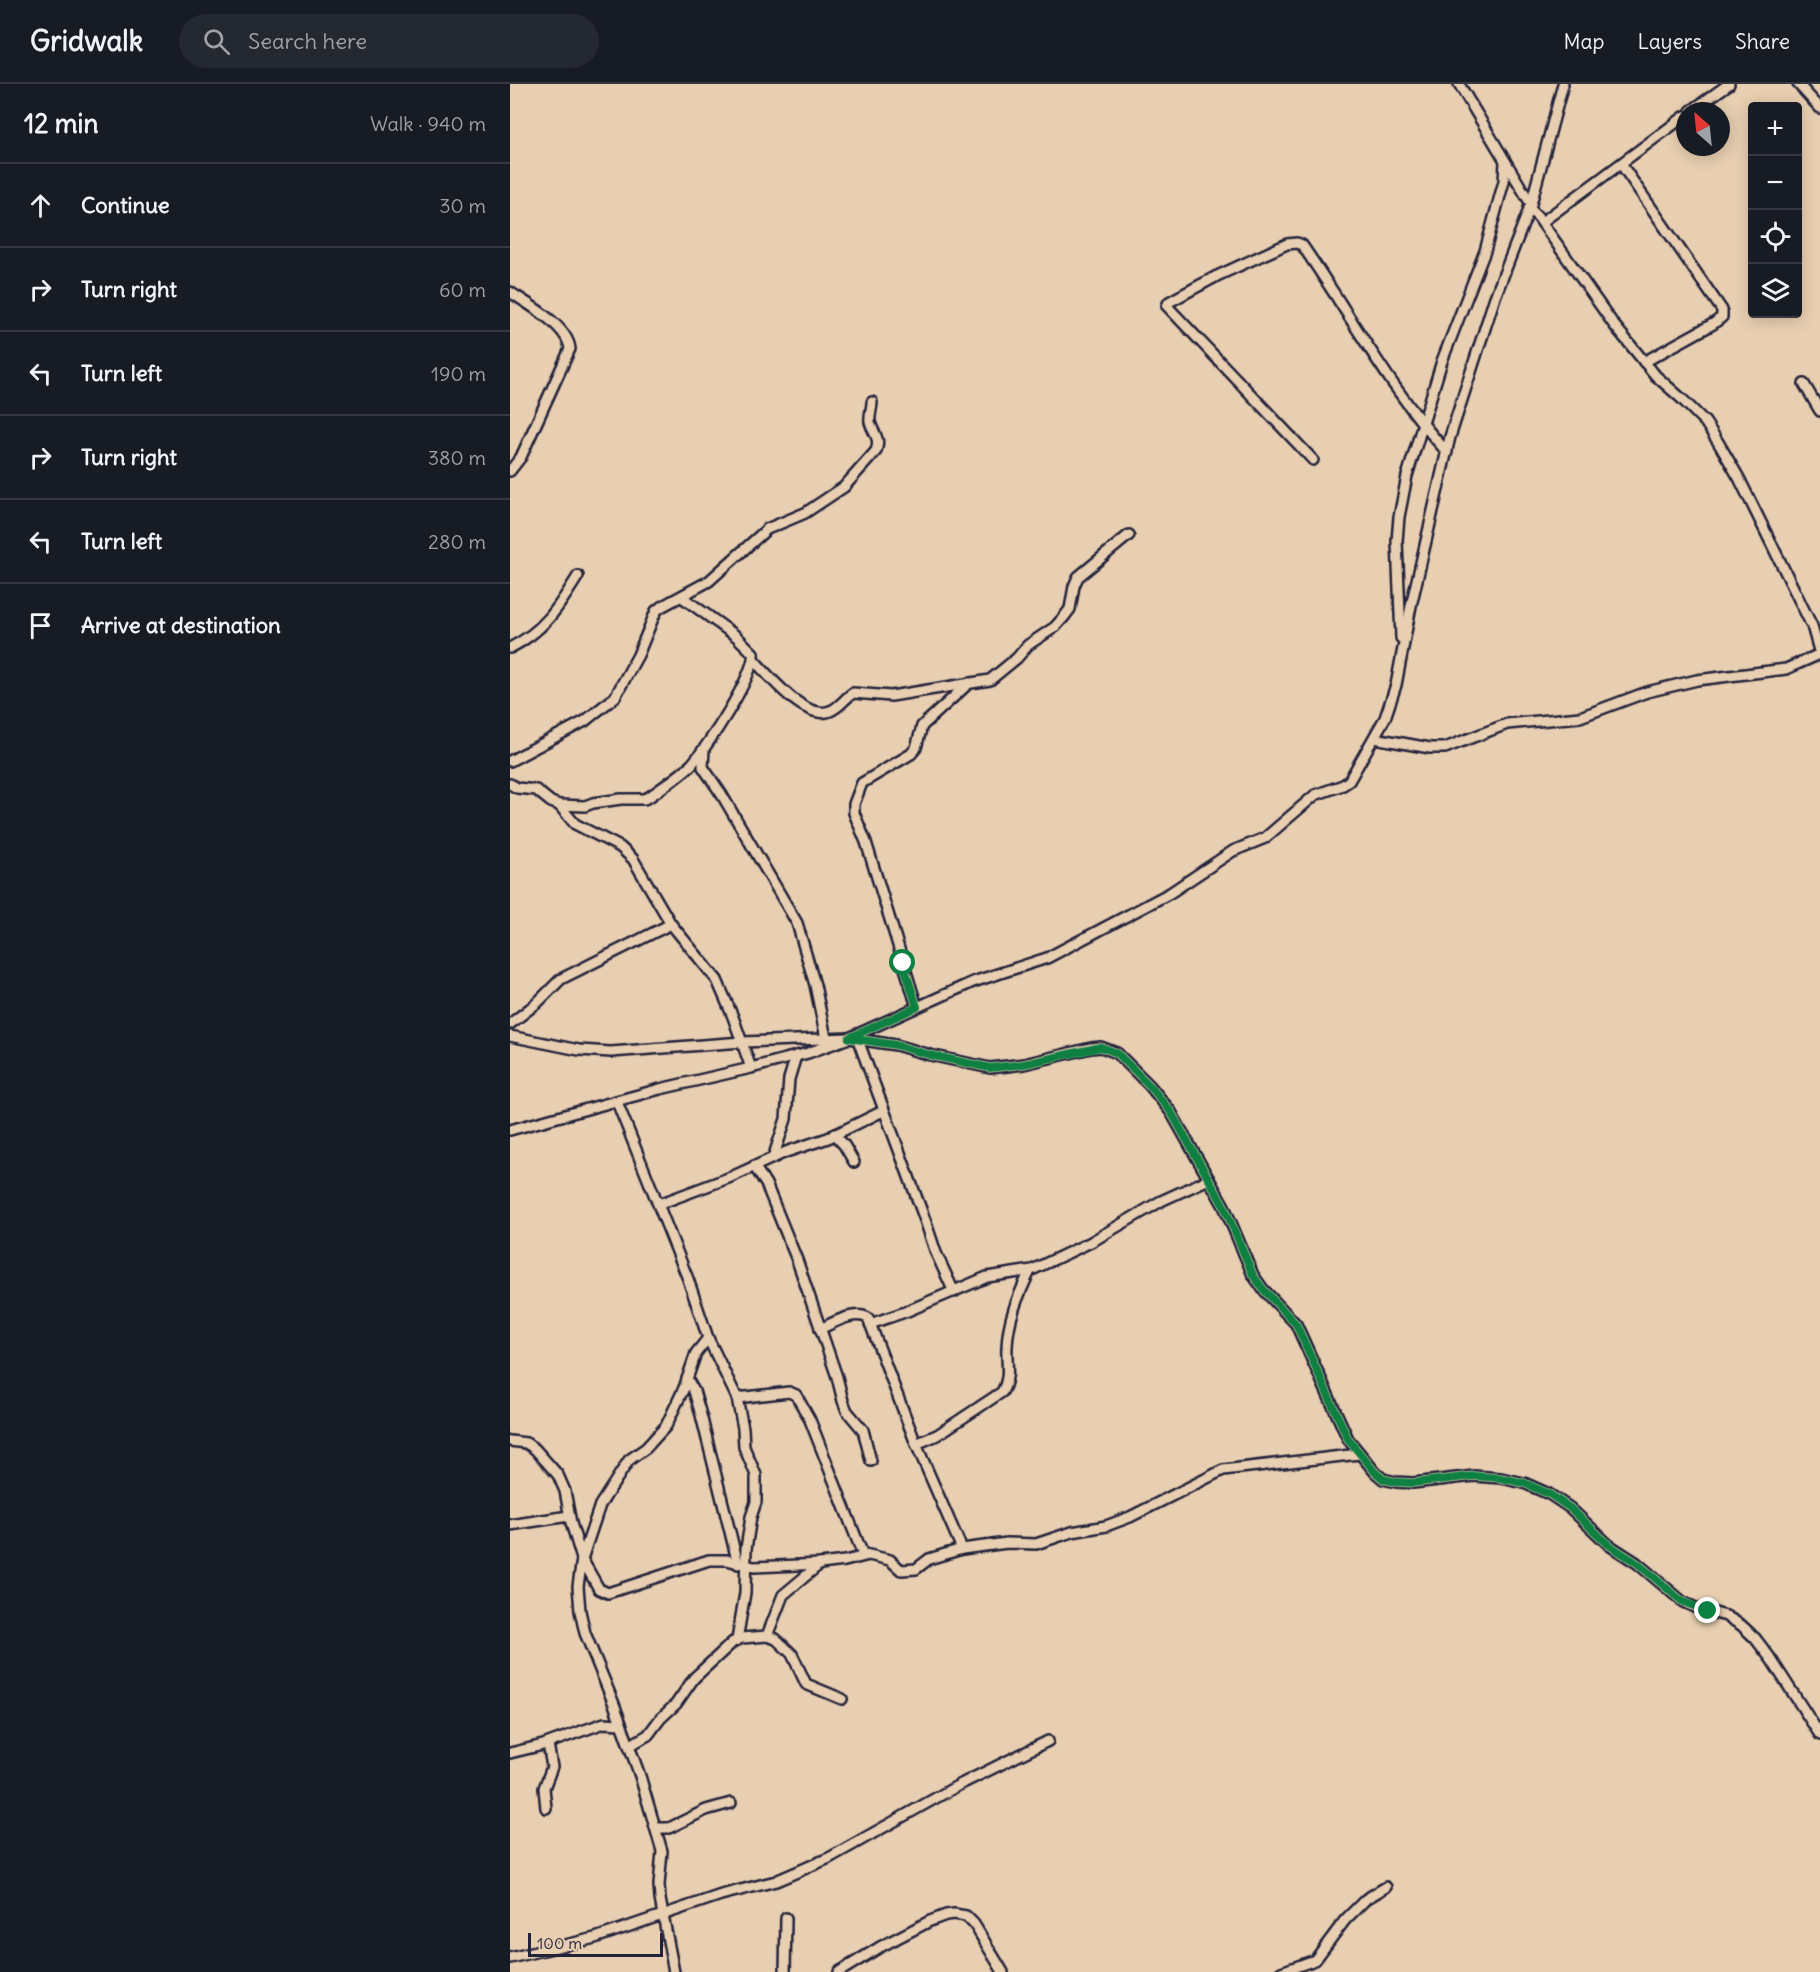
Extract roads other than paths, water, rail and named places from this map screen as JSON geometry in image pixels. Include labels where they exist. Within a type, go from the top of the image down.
[{"type":"street","points":[[1374,738],[1430,748],[1445,748],[1507,724],[1580,717],[1647,692],[1696,680],[1786,669],[1820,654],[1812,626],[1739,478],[1705,422],[1656,376],[1614,325],[1530,206],[1459,84]]},
{"type":"street","points":[[510,1130],[660,1089],[751,1068],[853,1039],[973,982],[1047,958],[1170,893],[1233,851],[1265,838],[1315,795],[1343,785],[1349,780],[1385,718],[1396,685],[1447,452],[1495,297],[1530,206],[1563,84]]},
{"type":"street","points":[[1704,102],[1729,84]]},
{"type":"street","points":[[1798,84],[1820,108]]},
{"type":"street","points":[[1542,222],[1676,123]]},
{"type":"street","points":[[1402,652],[1397,541],[1407,476],[1442,361],[1485,251],[1504,181],[1505,161]]},
{"type":"street","points":[[1622,164],[1722,310],[1722,317],[1713,324],[1644,362]]},
{"type":"street","points":[[1313,460],[1167,306],[1169,302],[1287,244],[1300,243],[1422,423],[1447,452]]},
{"type":"street","points":[[510,291],[558,327],[569,342],[570,349],[521,457],[510,471]]},
{"type":"street","points":[[1804,384],[1820,411]]},
{"type":"street","points":[[510,761],[585,721],[615,697],[638,655],[656,611],[719,573],[767,529],[819,504],[844,487],[876,451],[879,444],[869,420],[873,402]]},
{"type":"street","points":[[754,660],[780,689],[811,711],[820,712],[834,710],[853,693],[891,696],[990,680],[1017,658],[1028,645],[1055,627],[1070,609],[1078,577],[1129,535]]},
{"type":"street","points":[[510,648],[539,629],[555,611],[578,576]]},
{"type":"street","points":[[559,805],[585,806],[621,799],[646,799],[689,766],[739,694],[754,660],[753,653],[736,636],[682,597]]},
{"type":"street","points":[[917,1007],[866,842],[854,813],[854,804],[862,783],[911,754],[916,748],[922,726],[969,683]]},
{"type":"street","points":[[704,747],[703,767],[722,795],[797,923],[815,985],[826,1038]]},
{"type":"street","points":[[510,784],[517,788],[536,790],[540,795],[559,805],[575,824],[626,852],[652,889],[671,924],[717,980],[751,1068]]},
{"type":"street","points":[[510,1024],[537,1003],[561,979],[671,924]]},
{"type":"street","points":[[510,1036],[579,1050],[611,1052],[742,1042],[853,1039],[896,1045],[990,1068],[1024,1064],[1091,1048],[1109,1048],[1150,1086],[1171,1112],[1224,1206],[1253,1275],[1296,1324],[1348,1439],[1367,1465],[1383,1479],[1396,1482],[1413,1483],[1474,1476],[1501,1478],[1524,1483],[1549,1494],[1570,1508],[1609,1545],[1637,1563],[1683,1602],[1726,1616],[1741,1625],[1755,1638],[1771,1659],[1820,1736]]},
{"type":"street","points":[[853,1039],[926,1220],[936,1253],[954,1292]]},
{"type":"street","points":[[772,1158],[786,1119],[789,1079],[796,1056]]},
{"type":"street","points":[[617,1102],[688,1279],[708,1338],[737,1398],[744,1447],[756,1477],[756,1502],[741,1564]]},
{"type":"street","points":[[659,1204],[834,1134],[883,1111]]},
{"type":"street","points":[[834,1134],[854,1162]]},
{"type":"street","points":[[754,1166],[766,1184],[797,1260],[843,1401],[847,1411],[863,1430],[872,1461]]},
{"type":"street","points":[[870,1324],[987,1277],[1030,1271],[1091,1242],[1161,1201],[1209,1179]]},
{"type":"street","points":[[916,1444],[937,1435],[1002,1392],[1006,1385],[1009,1367],[1007,1348],[1012,1312],[1030,1271]]},
{"type":"street","points":[[820,1329],[854,1316],[862,1315],[868,1318],[916,1444],[962,1549]]},
{"type":"street","points":[[675,1972],[659,1885],[662,1851],[629,1746],[585,1633],[578,1586],[582,1559],[600,1505],[629,1460],[646,1448],[666,1426],[696,1353],[708,1338]]},
{"type":"street","points":[[687,1379],[694,1391],[741,1564],[745,1593],[737,1640]]},
{"type":"street","points":[[737,1398],[789,1392],[796,1395],[814,1429],[863,1555]]},
{"type":"street","points":[[510,1441],[526,1443],[552,1467],[563,1485],[569,1516],[582,1559],[599,1589],[608,1593],[709,1560],[727,1560],[754,1567],[820,1564],[845,1561],[863,1555],[890,1560],[903,1570],[916,1569],[929,1559],[962,1549],[1007,1544],[1036,1544],[1072,1532],[1106,1526],[1130,1517],[1223,1470],[1359,1454]]},
{"type":"street","points":[[510,1525],[569,1516]]},
{"type":"street","points":[[766,1636],[783,1595],[820,1564]]},
{"type":"street","points":[[629,1746],[648,1735],[660,1719],[676,1704],[694,1678],[737,1640],[766,1636],[776,1639],[792,1654],[806,1684],[842,1700]]},
{"type":"street","points":[[510,1753],[548,1744],[604,1723],[621,1724]]},
{"type":"street","points":[[510,1958],[595,1938],[721,1895],[776,1881],[829,1858],[959,1785],[1048,1741]]},
{"type":"street","points":[[546,1808],[544,1788],[552,1767],[548,1744]]},
{"type":"street","points":[[656,1828],[669,1828],[706,1810],[731,1803]]},
{"type":"street","points":[[1281,1972],[1315,1960],[1345,1920],[1366,1899],[1386,1887]]},
{"type":"street","points":[[839,1972],[930,1921],[954,1914],[966,1916],[974,1924],[1003,1972]]},
{"type":"street","points":[[785,1972],[786,1918]]}]
